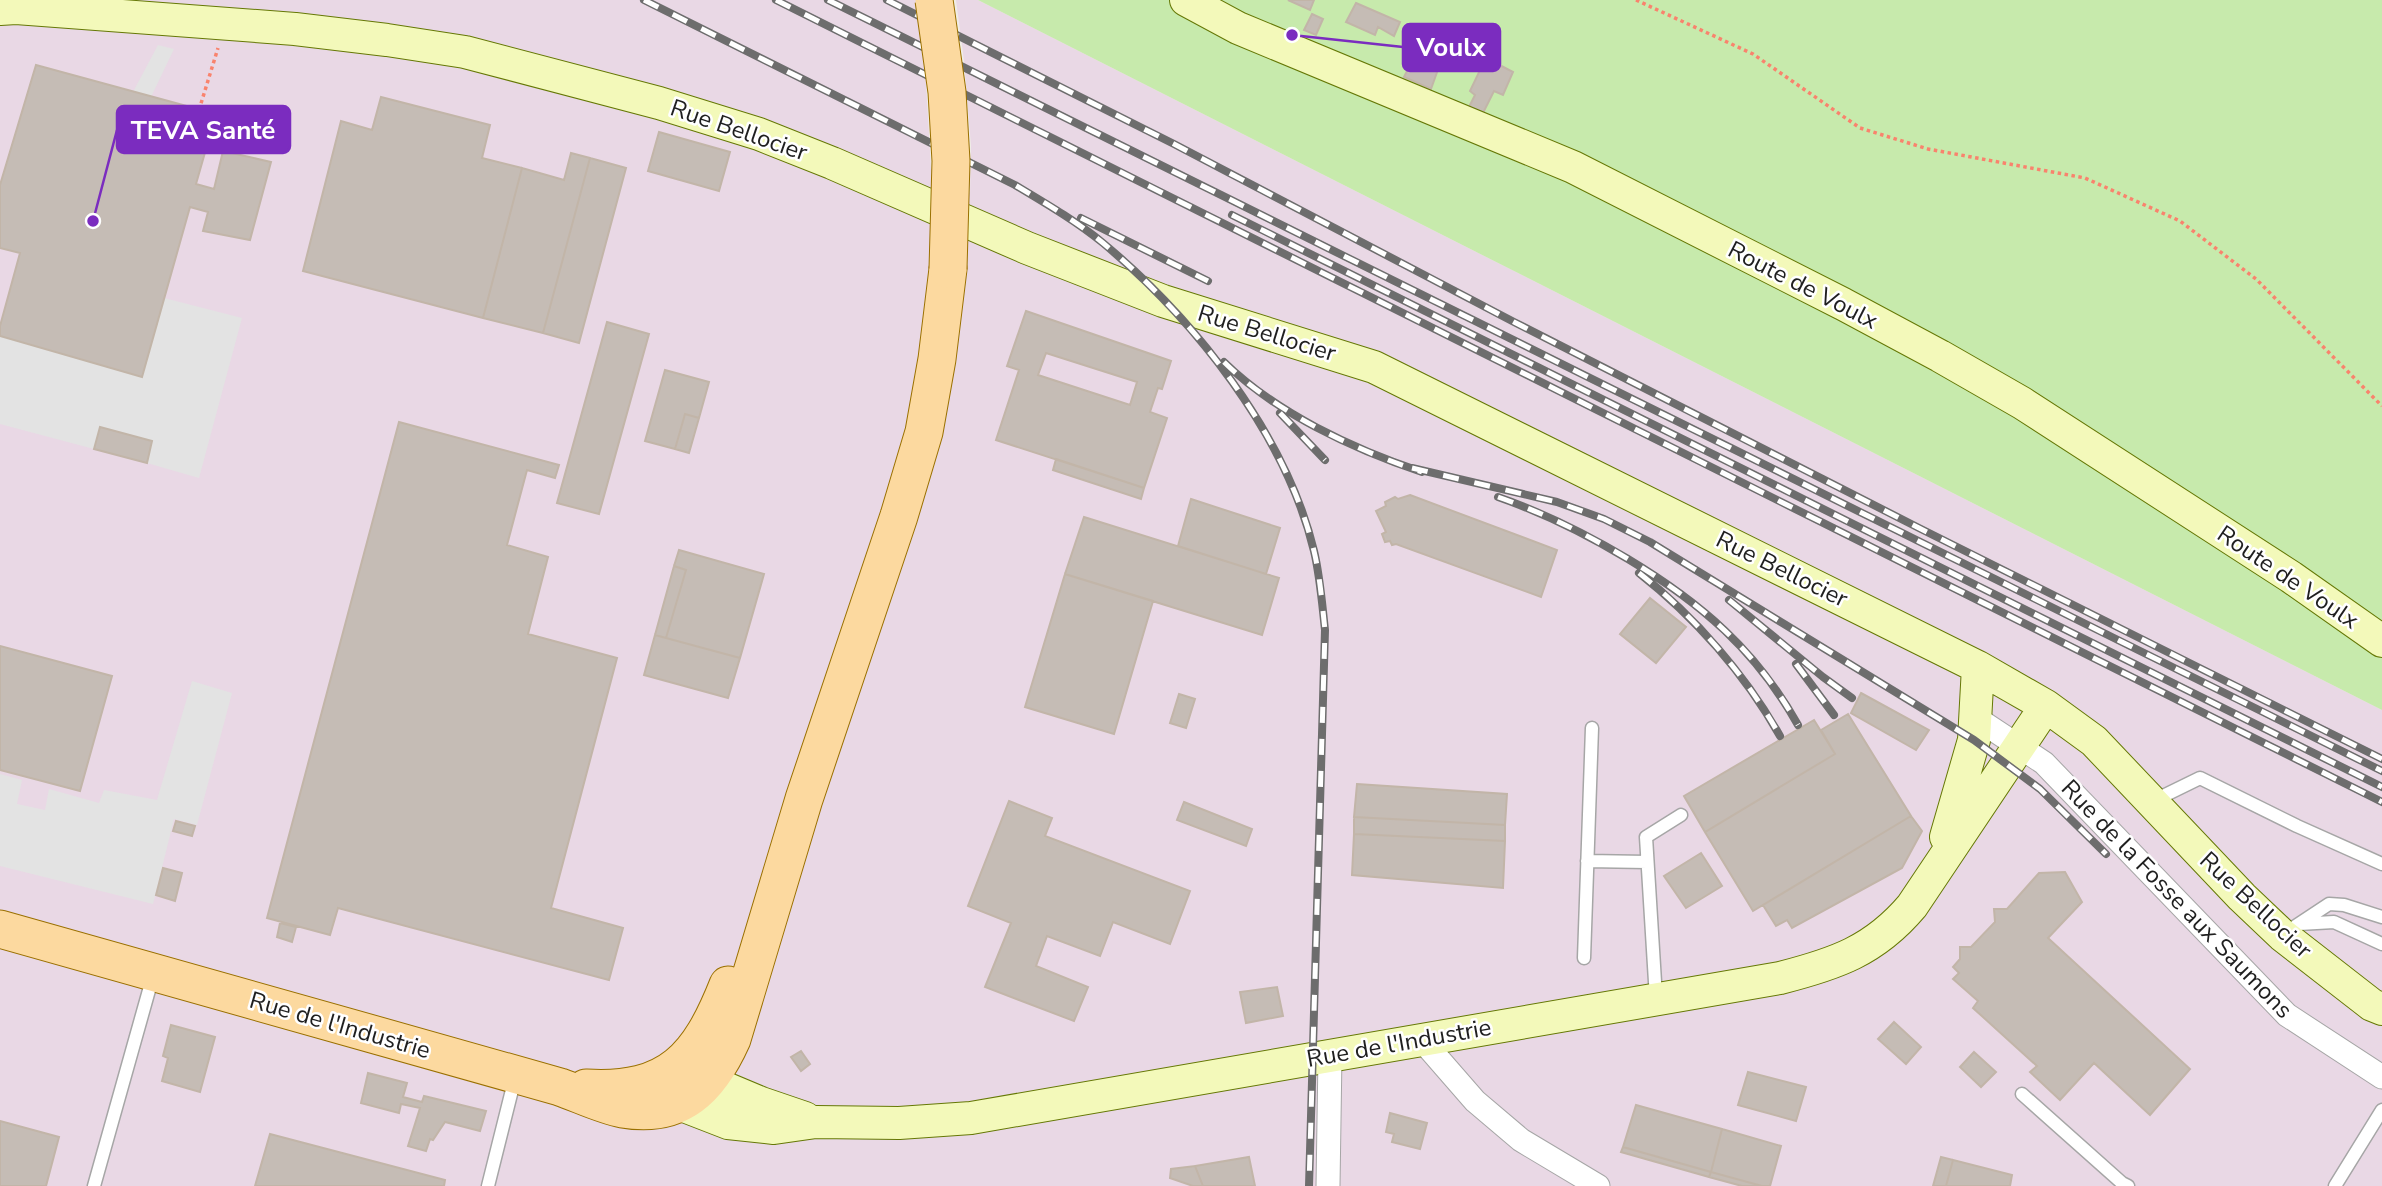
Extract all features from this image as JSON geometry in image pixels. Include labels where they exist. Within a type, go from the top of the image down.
[{"type":"main road","points":[[694,1093],[721,1064],[732,1039],[804,799],[899,516],[923,432],[937,359],[948,269],[951,162],[947,92],[934,0]]},
{"type":"main road","name":"Route de Voulx","points":[[1186,0],[1238,27],[1573,167],[1916,343],[2022,403],[2291,577],[2382,641]]},
{"type":"main road","name":"Rue Bellocier","points":[[0,9],[226,22],[387,40],[465,52],[659,103],[759,134],[1163,301],[1374,367],[1978,667],[2046,706],[2094,741],[2242,897],[2290,929],[2372,1005],[2382,1009]]},
{"type":"main road","points":[[1938,865],[1975,740],[1978,667]]},
{"type":"main road","points":[[1938,865],[2046,706]]},
{"type":"main road","points":[[694,1093],[699,1044],[714,1021],[804,799]]},
{"type":"main road","name":"Rue de l'Industrie","points":[[816,1122],[899,1123],[971,1118],[1780,978],[1825,966],[1860,951],[1897,924],[1938,865]]},
{"type":"main road","name":"Rue de l'Industrie","points":[[0,929],[560,1087],[614,1090],[650,1081],[694,1093]]},
{"type":"main road","points":[[732,1039],[741,1070],[761,1103]]},
{"type":"main road","points":[[694,1093],[761,1103],[816,1122]]},
{"type":"main road","points":[[694,1093],[728,1123],[774,1128],[816,1122]]},
{"type":"street","name":"Rue de la Fosse aux Saumons","points":[[1976,718],[2044,763],[2287,1015],[2382,1077]]},
{"type":"street","points":[[1421,1039],[1475,1101],[1521,1140],[1598,1186]]},
{"type":"street","points":[[1328,1186],[1330,1055]]},
{"type":"lane","points":[[1584,958],[1592,728]]},
{"type":"lane","points":[[2153,801],[2200,778],[2382,864]]},
{"type":"lane","points":[[1656,999],[1646,837],[1681,815]]},
{"type":"lane","points":[[1587,861],[1647,862]]},
{"type":"lane","points":[[2290,929],[2329,904],[2343,905],[2382,917]]},
{"type":"lane","points":[[2290,929],[2334,922],[2382,944]]},
{"type":"lane","points":[[94,1186],[154,972]]},
{"type":"lane","points":[[488,1186],[516,1074]]},
{"type":"lane","points":[[2022,1094],[2128,1186]]},
{"type":"lane","points":[[2335,1186],[2382,1110]]},
{"type":"path","points":[[1636,0],[1753,54],[1860,128],[1928,149],[2085,178],[2180,221],[2256,279],[2380,401],[2382,406]]},
{"type":"path","points":[[200,110],[226,22]]},
{"type":"shaded area","points":[[0,0],[916,0],[926,82],[931,169],[970,193],[971,146],[956,0],[978,0],[2382,710],[2382,1186],[0,1186]]},
{"type":"shaded area","points":[[158,45],[174,49],[151,97],[133,92]]},
{"type":"shaded area","points":[[164,298],[242,318],[199,478],[147,463],[152,441],[100,428],[94,449],[0,424],[0,336],[141,377]]},
{"type":"shaded area","points":[[192,681],[232,693],[197,825],[174,819],[153,904],[0,866],[0,774],[22,780],[17,804],[45,810],[49,789],[99,803],[104,790],[157,800]]},
{"type":"green space","points":[[978,0],[2382,0],[2382,710]]},
{"type":"building","points":[[1288,0],[1314,0],[1310,10]]},
{"type":"building","points":[[1356,3],[1400,22],[1394,36],[1378,27],[1375,35],[1346,22]]},
{"type":"building","points":[[1312,14],[1323,19],[1316,35],[1304,30]]},
{"type":"building","points":[[1417,51],[1441,61],[1431,89],[1404,77]]},
{"type":"building","points":[[1490,60],[1513,72],[1503,95],[1494,91],[1483,113],[1469,107],[1475,95],[1470,91],[1481,68],[1485,70]]},
{"type":"building","points":[[36,65],[216,114],[196,184],[214,189],[223,151],[271,162],[250,240],[203,231],[208,212],[190,207],[142,377],[0,336],[0,326],[20,253],[0,248],[0,185]]},
{"type":"building","points":[[381,97],[490,125],[482,158],[522,168],[483,318],[303,271],[341,121],[372,130]]},
{"type":"building","points":[[659,132],[730,152],[719,191],[648,171]]},
{"type":"building","points":[[571,153],[590,158],[543,333],[483,318],[522,168],[564,180]]},
{"type":"building","points":[[590,158],[626,168],[579,343],[543,333]]},
{"type":"building","points":[[1026,311],[1171,361],[1162,389],[1158,388],[1150,412],[1167,418],[1144,488],[996,440],[1019,370],[1007,366]],"holes":[[[1046,353],[1137,382],[1130,405],[1038,375]]]},
{"type":"building","points":[[607,322],[649,334],[599,514],[557,503]]},
{"type":"building","points":[[665,370],[709,382],[699,418],[685,414],[675,449],[645,441]]},
{"type":"building","points":[[685,414],[699,418],[689,453],[675,449]]},
{"type":"building","points":[[399,422],[559,465],[555,478],[527,470],[507,545],[548,557],[528,634],[617,658],[551,908],[623,928],[609,980],[338,908],[330,935],[267,918]]},
{"type":"building","points":[[100,427],[152,441],[147,463],[94,449]]},
{"type":"building","points":[[1056,459],[1144,488],[1141,499],[1053,470]]},
{"type":"building","points":[[1410,495],[1557,550],[1541,597],[1396,544],[1392,545],[1390,541],[1385,542],[1382,534],[1386,532],[1376,511],[1395,497],[1398,499]]},
{"type":"building","points":[[1191,499],[1280,528],[1266,574],[1178,546]]},
{"type":"building","points":[[1084,517],[1279,578],[1262,635],[1065,574]]},
{"type":"building","points":[[679,550],[764,574],[740,658],[666,638],[686,570],[674,566]]},
{"type":"building","points":[[674,566],[686,570],[666,638],[655,635]]},
{"type":"building","points":[[1065,574],[1153,601],[1114,734],[1025,707]]},
{"type":"building","points":[[1650,598],[1686,627],[1656,663],[1620,634]]},
{"type":"building","points":[[655,635],[740,658],[728,698],[644,675]]},
{"type":"building","points":[[0,646],[112,676],[80,791],[0,770]]},
{"type":"building","points":[[1861,693],[1929,730],[1916,750],[1851,713]]},
{"type":"building","points":[[1179,694],[1195,699],[1186,728],[1170,723]]},
{"type":"building","points":[[1848,714],[1911,816],[1753,911],[1705,832],[1835,754],[1821,730]]},
{"type":"building","points":[[1814,720],[1835,754],[1705,832],[1684,796]]},
{"type":"building","points":[[1357,784],[1507,794],[1505,825],[1354,817]]},
{"type":"building","points":[[1009,801],[1052,818],[1045,836],[1190,891],[1170,944],[1113,922],[1100,956],[1047,936],[1036,966],[1088,987],[1074,1021],[985,987],[1011,923],[968,906]]},
{"type":"building","points":[[1184,802],[1252,829],[1246,846],[1177,820]]},
{"type":"building","points":[[1911,816],[1922,831],[1902,868],[1792,928],[1787,920],[1776,926],[1763,905]]},
{"type":"building","points":[[1354,817],[1505,825],[1505,841],[1354,834]]},
{"type":"building","points":[[176,821],[195,826],[192,836],[173,831]]},
{"type":"building","points":[[1354,834],[1505,841],[1503,888],[1352,875]]},
{"type":"building","points":[[1701,853],[1722,886],[1686,908],[1664,876]]},
{"type":"building","points":[[163,868],[182,873],[175,901],[156,895]]},
{"type":"building","points":[[2065,872],[2082,902],[2048,938],[2190,1069],[2150,1115],[2094,1063],[2060,1100],[2030,1072],[2037,1066],[1973,1008],[1978,1001],[1953,979],[1959,973],[1953,967],[1960,959],[1960,947],[1971,947],[1995,922],[1994,909],[2007,909],[2039,873]]},
{"type":"building","points":[[280,923],[296,927],[292,942],[277,937]]},
{"type":"building","points":[[1277,987],[1283,1016],[1246,1023],[1240,992]]},
{"type":"building","points":[[1894,1022],[1921,1047],[1906,1064],[1878,1039]]},
{"type":"building","points":[[171,1025],[215,1037],[200,1092],[162,1081],[168,1058],[163,1056]]},
{"type":"building","points":[[801,1051],[810,1064],[801,1071],[791,1057]]},
{"type":"building","points":[[1974,1052],[1996,1072],[1981,1087],[1960,1067]]},
{"type":"building","points":[[1748,1072],[1806,1087],[1796,1121],[1738,1105]]},
{"type":"building","points":[[368,1073],[407,1083],[403,1097],[422,1102],[424,1096],[486,1111],[480,1131],[445,1122],[433,1140],[430,1139],[426,1151],[408,1146],[420,1108],[401,1104],[399,1113],[361,1103]]},
{"type":"building","points":[[1636,1105],[1722,1129],[1711,1172],[1623,1147]]},
{"type":"building","points":[[1390,1113],[1427,1123],[1420,1149],[1392,1142],[1394,1134],[1386,1132]]},
{"type":"building","points":[[0,1121],[59,1137],[46,1186],[0,1186]]},
{"type":"building","points":[[1722,1129],[1781,1146],[1770,1186],[1711,1172]]},
{"type":"building","points":[[270,1134],[445,1180],[444,1186],[255,1186]]},
{"type":"building","points":[[1623,1147],[1711,1172],[1709,1177],[1621,1152]]},
{"type":"building","points":[[1249,1157],[1255,1186],[1203,1186],[1195,1166]]},
{"type":"building","points":[[1941,1157],[1953,1160],[1946,1186],[1933,1186]]},
{"type":"building","points":[[1953,1160],[2012,1175],[2010,1186],[1946,1186]]},
{"type":"building","points":[[1195,1166],[1203,1186],[1193,1186],[1170,1178],[1171,1169]]},
{"type":"building","points":[[1711,1172],[1762,1186],[1742,1186],[1709,1177]]},
{"type":"railway","points":[[644,0],[1015,185],[1082,227],[1137,273],[1170,307],[1202,343],[1259,422],[1301,507],[1316,560],[1325,630],[1309,1186]]},
{"type":"railway","points":[[776,0],[2382,802]]},
{"type":"railway","points":[[828,0],[2382,771]]},
{"type":"railway","points":[[887,0],[1174,144],[1514,322],[1919,528],[2382,759]]},
{"type":"railway","points":[[1232,215],[2382,787]]},
{"type":"railway","points":[[1081,218],[1208,281]]},
{"type":"railway","points":[[1224,362],[1267,397],[1317,428],[1422,472]]},
{"type":"railway","points":[[1280,413],[1325,460]]},
{"type":"railway","points":[[1412,468],[1557,502],[1604,519],[1650,542],[1974,740],[2040,789],[2106,854]]},
{"type":"railway","points":[[1498,497],[1548,517],[1596,541],[1655,576],[1703,611],[1745,651],[1782,698],[1798,725]]},
{"type":"railway","points":[[1639,573],[1680,608],[1717,648],[1751,691],[1780,736]]},
{"type":"railway","points":[[1729,600],[1852,698]]},
{"type":"railway","points":[[1796,664],[1834,715]]},
{"type":"place","name":"Voulx","points":[[1292,35]]},
{"type":"place","name":"TEVA Santé","points":[[93,221]]}]
